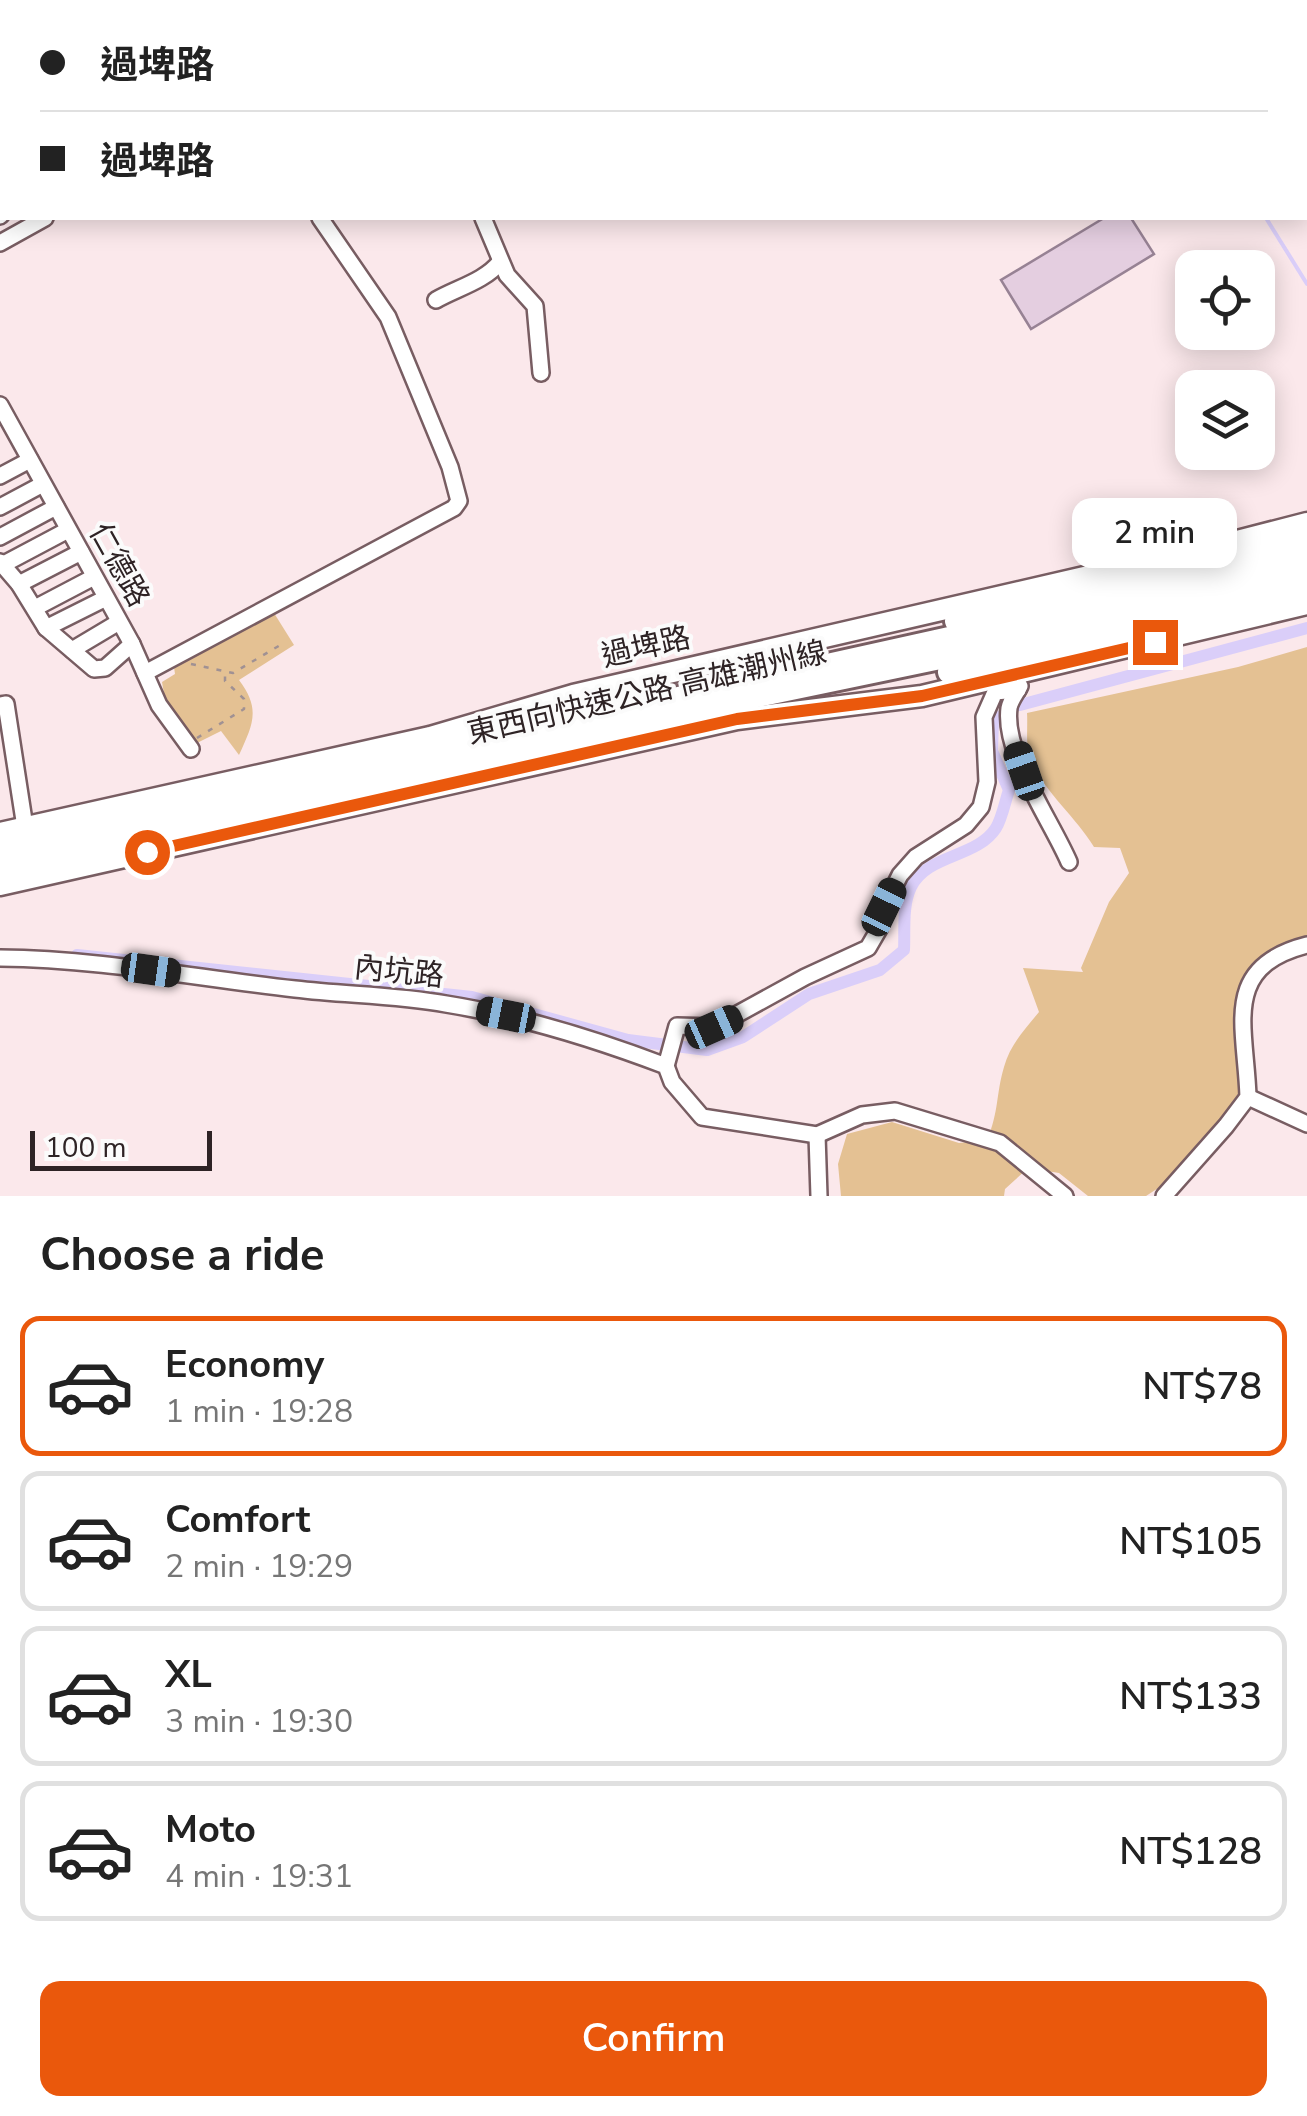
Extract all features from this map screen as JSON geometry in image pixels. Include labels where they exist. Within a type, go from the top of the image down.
[{"type":"highway","points":[[434,751],[727,673],[1307,536]]},
{"type":"highway","name":"東西向快速公路 高雄潮州線","points":[[0,848],[1032,620],[1307,553]]},
{"type":"highway","name":"東西向快速公路 高雄潮州線","points":[[0,868],[438,772],[733,702],[1036,638],[1307,573]]},
{"type":"highway","points":[[733,702],[761,702],[1041,655],[1307,592]]},
{"type":"main road","name":"過埤路","points":[[0,833],[430,737],[573,695],[1210,548],[1307,522]]},
{"type":"main road","points":[[0,885],[737,719],[1021,682],[1307,604]]},
{"type":"street","points":[[0,243],[41,220]]},
{"type":"street","points":[[145,673],[454,508],[459,501],[450,468],[388,317],[321,220]]},
{"type":"street","points":[[483,220],[507,275],[535,306],[541,373]]},
{"type":"street","points":[[436,300],[490,275],[500,262]]},
{"type":"street","name":"仁德路","points":[[2,414],[132,644],[160,705],[189,746]]},
{"type":"street","points":[[0,476],[30,460]]},
{"type":"street","points":[[43,484],[0,510],[5,534],[56,507]]},
{"type":"street","points":[[68,530],[1,563],[46,628],[99,670],[132,644]]},
{"type":"street","points":[[19,584],[80,552]]},
{"type":"street","points":[[35,608],[94,577]]},
{"type":"street","points":[[46,628],[106,598]]},
{"type":"street","points":[[72,650],[119,622]]},
{"type":"street","points":[[1021,682],[1009,706],[1013,740],[1069,862]]},
{"type":"street","points":[[1021,682],[994,692],[984,717],[987,782],[982,808],[966,825],[916,857],[900,875],[868,948],[714,1027],[678,1026],[666,1066],[672,1082],[702,1118],[816,1136],[862,1115],[895,1112],[1000,1143],[1064,1196]]},
{"type":"street","points":[[0,705],[6,704],[25,827]]},
{"type":"street","points":[[1164,1196],[1248,1097],[1242,1008],[1250,977],[1282,951],[1307,945]]},
{"type":"street","name":"內坑路","points":[[0,958],[87,961],[298,990],[443,1003],[506,1015],[666,1066]]},
{"type":"street","points":[[1248,1097],[1307,1124]]},
{"type":"street","points":[[816,1136],[820,1196]]},
{"type":"path","points":[[178,655],[184,662],[233,673],[282,644]]},
{"type":"path","points":[[189,746],[244,709],[244,699],[225,682],[225,673]]},
{"type":"shaded area","points":[[274,613],[294,645],[239,680],[250,700],[253,717],[239,755],[221,731],[197,743],[166,705],[162,682],[175,674],[174,667]]},
{"type":"shaded area","points":[[1307,647],[1307,939],[1256,979],[1245,1024],[1247,1099],[1200,1140],[1175,1177],[1146,1196],[1088,1196],[1059,1173],[1028,1168],[1005,1189],[1004,1196],[841,1196],[838,1164],[847,1134],[892,1122],[959,1143],[987,1140],[1007,1059],[1039,1012],[1023,968],[1083,972],[1081,968],[1109,902],[1129,873],[1120,848],[1094,847],[1037,773],[1028,750],[1027,713],[1238,667]]},
{"type":"building","points":[[1101,220],[1132,220],[1154,254],[1031,329],[1001,280]]},
{"type":"waterway","points":[[1267,220],[1307,284]]},
{"type":"waterway","points":[[1020,705],[1307,628]]},
{"type":"waterway","points":[[77,955],[472,997],[628,1040],[707,1050],[743,1037],[809,994],[880,970],[904,950],[906,902],[918,876],[988,838],[1000,820],[1009,790],[992,751],[993,720],[1001,716]]},
{"type":"route","points":[[147,852],[737,719],[922,696],[1155,642]]}]
